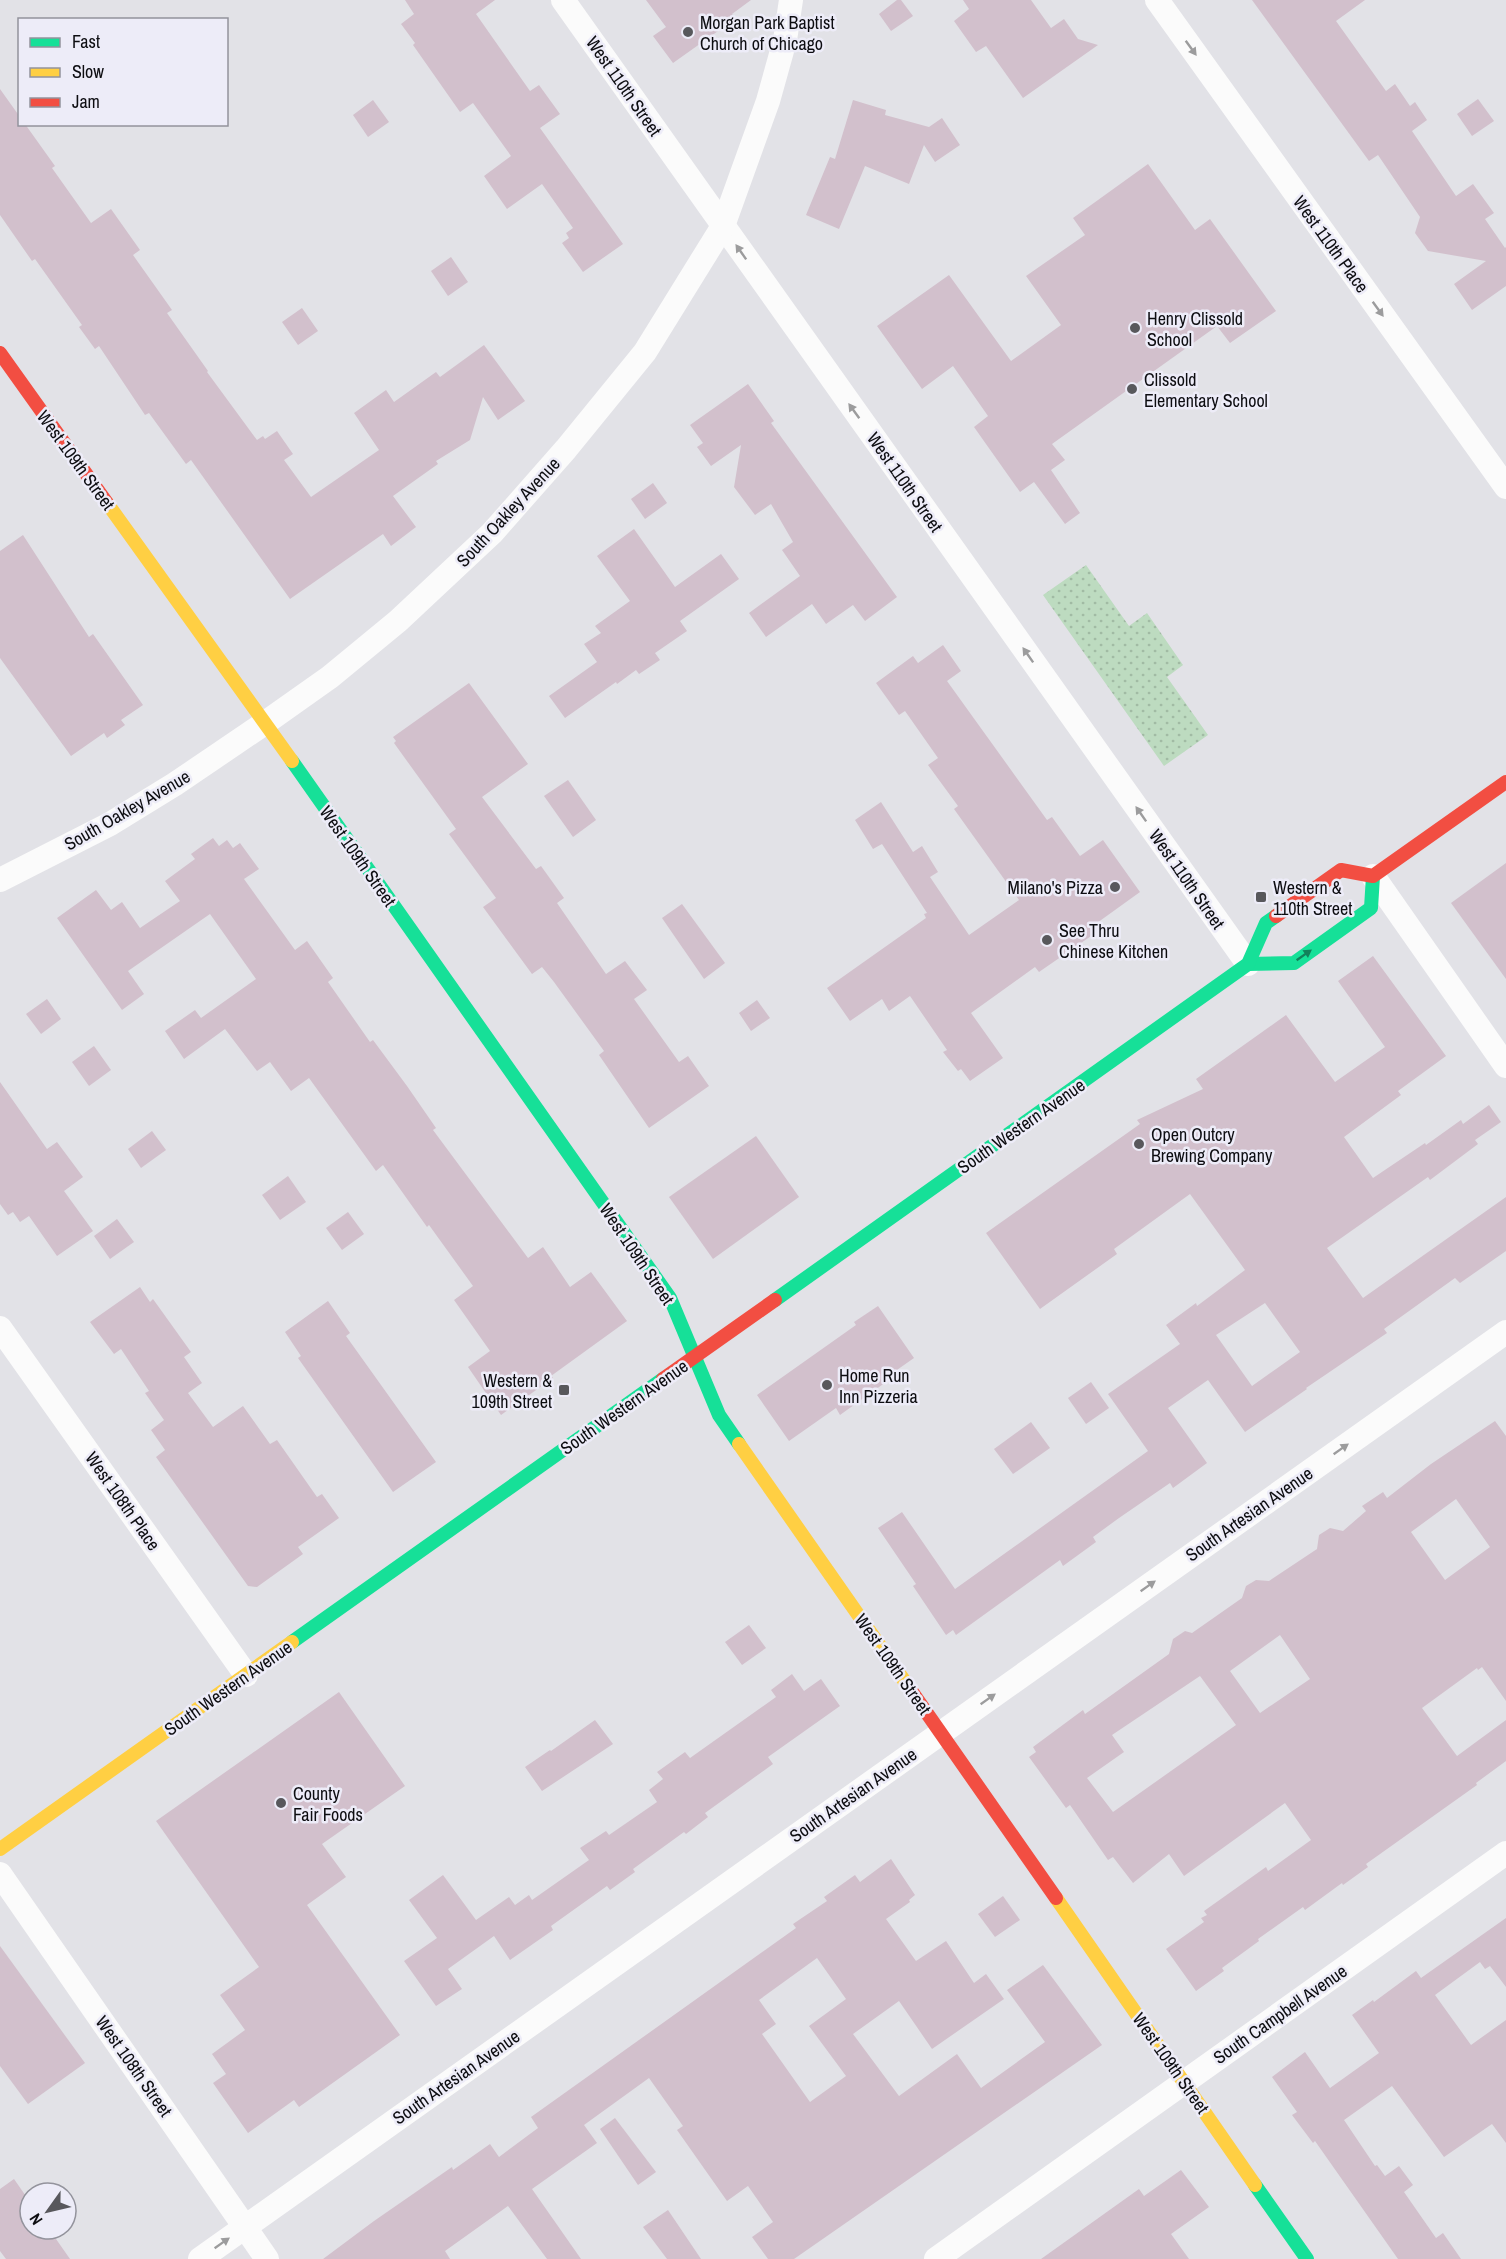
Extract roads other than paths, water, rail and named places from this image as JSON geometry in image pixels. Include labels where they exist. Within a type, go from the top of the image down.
[{"type":"street","name":"West 110th Street","points":[[563,0],[1248,964]]},
{"type":"street","name":"South Oakley Avenue","points":[[0,880],[110,824],[266,723],[330,677],[390,628],[492,533],[566,449],[645,352],[723,226],[768,100],[785,40],[791,0]]},
{"type":"street","name":"West 110th Place","points":[[1157,0],[1506,487]]},
{"type":"street","name":"West 109th Street","points":[[0,354],[266,723],[670,1298],[719,1415],[1307,2259]]},
{"type":"street","points":[[1373,876],[1506,782]]},
{"type":"street","points":[[1373,876],[1371,908],[1294,963],[1248,964],[1266,923],[1303,896],[1341,870],[1373,876],[1506,1066]]},
{"type":"street","name":"South Western Avenue","points":[[0,1850],[1248,964]]},
{"type":"street","name":"West 108th Place","points":[[0,1328],[246,1675]]},
{"type":"street","name":"South Artesian Avenue","points":[[200,2259],[1506,1332]]},
{"type":"street","name":"South Campbell Avenue","points":[[936,2259],[1506,1853]]},
{"type":"street","name":"West 108th Street","points":[[0,1874],[267,2259]]},
{"type":"place","name":"Morgan Park Baptist Church of Chicago","points":[[688,32]]},
{"type":"place","name":"Henry Clissold School","points":[[1135,328]]},
{"type":"place","name":"Clissold Elementary School","points":[[1132,389]]},
{"type":"place","name":"Milano's Pizza","points":[[1115,887]]},
{"type":"place","name":"Western & 110th Street","points":[[1261,897]]},
{"type":"place","name":"See Thru Chinese Kitchen","points":[[1047,940]]},
{"type":"place","name":"Open Outcry Brewing Company","points":[[1139,1144]]},
{"type":"place","name":"Home Run Inn Pizzeria","points":[[827,1385]]},
{"type":"place","name":"Western & 109th Street","points":[[564,1390]]},
{"type":"place","name":"County Fair Foods","points":[[281,1803]]}]
